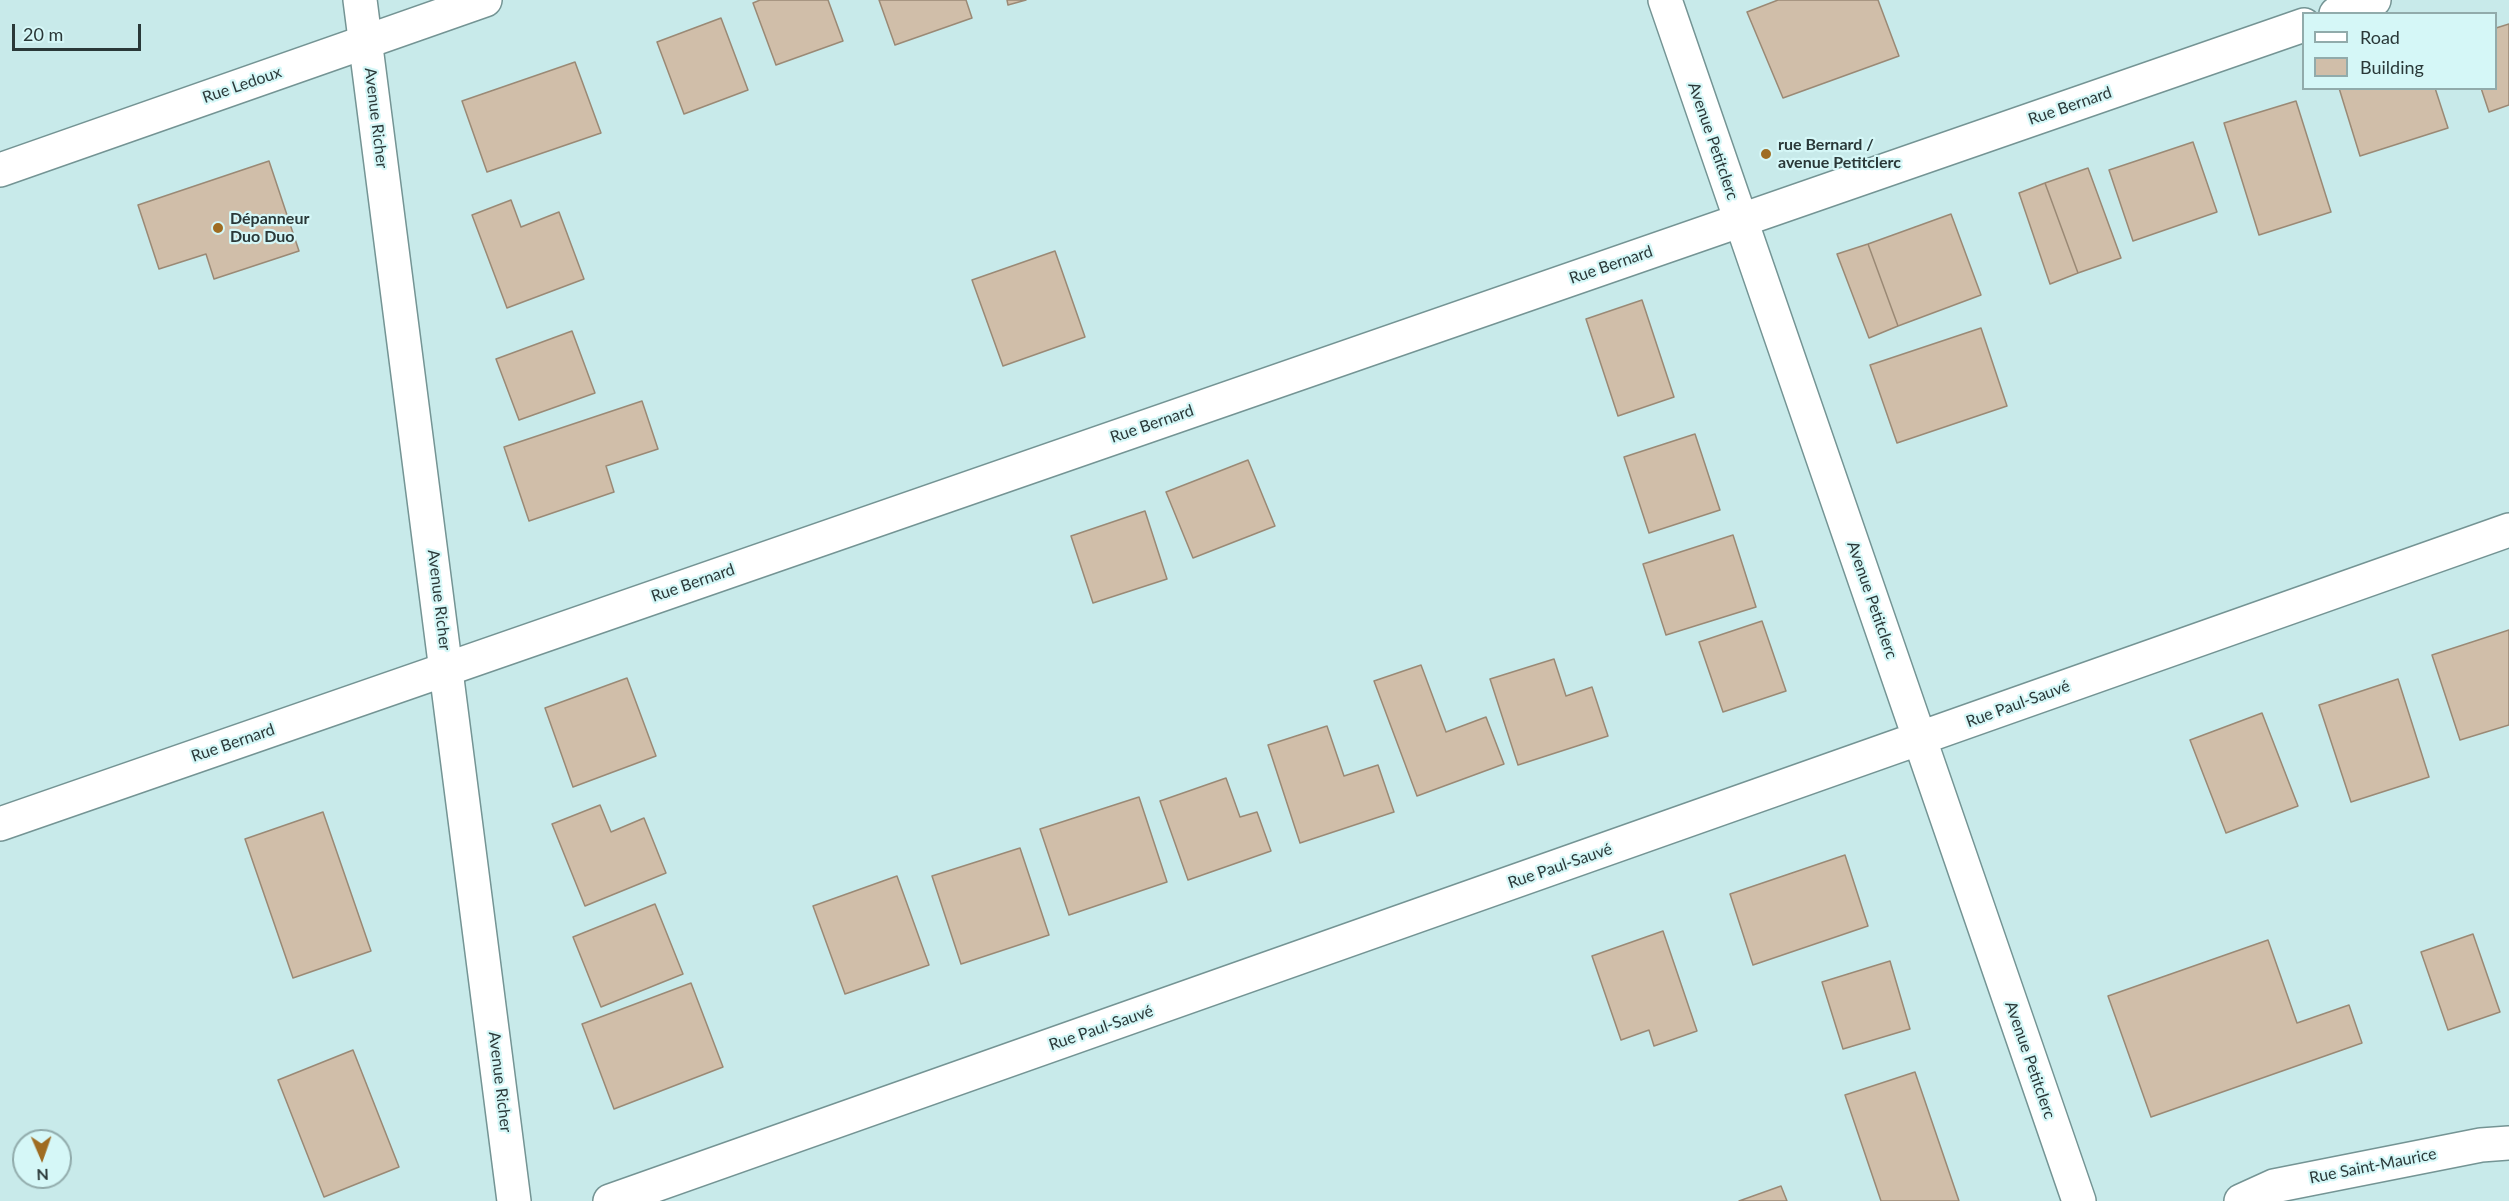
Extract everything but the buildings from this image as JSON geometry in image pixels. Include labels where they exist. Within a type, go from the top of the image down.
[{"type":"street","name":"Avenue Richer","points":[[360,0],[514,1201]]},
{"type":"street","name":"Rue Ledoux","points":[[0,170],[485,0]]},
{"type":"street","name":"Avenue Petitclerc","points":[[1665,0],[2079,1201]]},
{"type":"street","points":[[2341,12],[2374,0]]},
{"type":"street","name":"Rue Bernard","points":[[0,824],[2302,26]]},
{"type":"street","name":"Rue Paul-Sauvé","points":[[610,1201],[2509,530]]},
{"type":"street","name":"Rue Saint-Maurice","points":[[2241,1201],[2274,1186],[2481,1145],[2509,1143]]},
{"type":"place","name":"rue Bernard / avenue Petitclerc","points":[[1766,154]]},
{"type":"place","name":"Dépanneur Duo Duo","points":[[218,228]]}]
